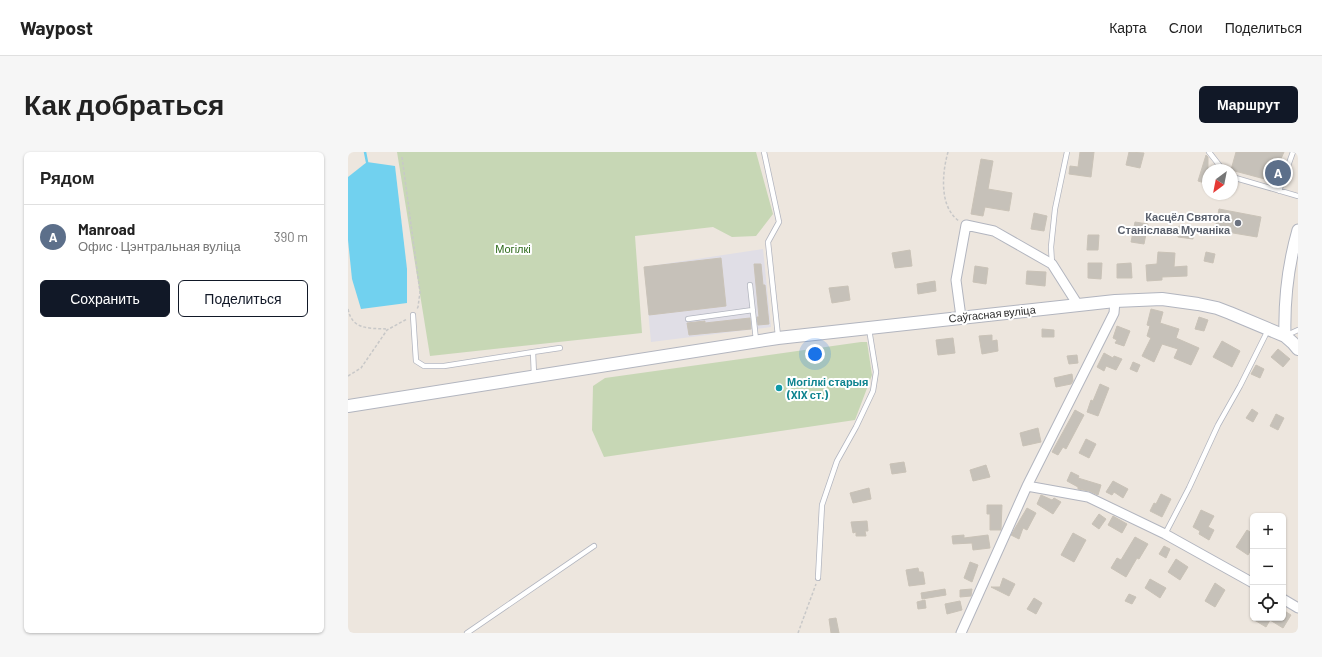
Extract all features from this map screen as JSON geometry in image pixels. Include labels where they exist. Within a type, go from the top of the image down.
[{"type":"main road","name":"Саўгасная вуліца","points":[[348,406],[756,341],[1115,301],[1162,299],[1217,308],[1285,336],[1298,349]]},
{"type":"street","points":[[960,318],[956,280],[966,226],[994,231],[1052,264],[1078,305]]},
{"type":"street","points":[[1285,336],[1286,289],[1297,237]]},
{"type":"street","points":[[961,633],[1027,486],[1114,313],[1115,301]]},
{"type":"street","points":[[1027,486],[1088,497],[1165,534],[1250,581]]},
{"type":"street","points":[[1286,601],[1298,608]]},
{"type":"lane","points":[[764,152],[779,222],[768,242],[778,338]]},
{"type":"lane","points":[[1052,264],[1051,247],[1055,209],[1067,152]]},
{"type":"lane","points":[[1209,152],[1218,164]]},
{"type":"lane","points":[[1279,191],[1293,152]]},
{"type":"lane","points":[[1238,179],[1298,196]]},
{"type":"lane","points":[[750,285],[756,341]]},
{"type":"lane","points":[[688,319],[753,310]]},
{"type":"lane","points":[[413,315],[416,360],[424,366],[444,366],[560,348]]},
{"type":"lane","points":[[818,578],[822,505],[837,461],[856,427],[872,391],[876,372],[868,328]]},
{"type":"lane","points":[[1165,534],[1189,488],[1218,425],[1240,386],[1268,329]]},
{"type":"lane","points":[[1285,336],[1298,330]]},
{"type":"lane","points":[[533,352],[534,377]]},
{"type":"lane","points":[[467,633],[594,546]]},
{"type":"path","points":[[948,152],[943,180],[945,198],[950,210],[956,218],[966,226]]},
{"type":"path","points":[[348,376],[361,368],[387,330],[413,315],[418,307],[420,292],[402,157]]},
{"type":"path","points":[[348,309],[349,316],[355,324],[364,327],[387,330]]},
{"type":"path","points":[[798,633],[818,578]]},
{"type":"shaded area","points":[[763,249],[771,327],[651,342],[644,267]]},
{"type":"green space","name":"Могілкі","points":[[397,152],[756,152],[773,214],[756,236],[732,237],[713,227],[635,236],[642,333],[430,356]]},
{"type":"green space","points":[[867,342],[872,375],[855,420],[604,457],[592,430],[593,386],[605,378]]},
{"type":"water","points":[[367,162],[395,166],[407,269],[407,303],[361,309],[352,279],[348,240],[348,177]]},
{"type":"building","points":[[1080,152],[1094,152],[1091,177],[1069,174],[1070,166],[1078,167]]},
{"type":"building","points":[[1129,152],[1144,153],[1140,168],[1126,165]]},
{"type":"building","points":[[1236,152],[1284,152],[1280,161],[1282,161],[1276,182],[1238,172],[1238,164],[1233,164]]},
{"type":"building","points":[[1206,155],[1208,157],[1208,164],[1203,164]]},
{"type":"building","points":[[981,159],[993,161],[988,189],[1012,193],[1009,211],[985,207],[983,216],[971,214]]},
{"type":"building","points":[[1202,168],[1202,182],[1198,181]]},
{"type":"building","name":"Касцёл Святога Станіслава Мучаніка","points":[[1219,209],[1261,217],[1257,237],[1215,230]]},
{"type":"building","points":[[1034,213],[1047,216],[1044,231],[1031,229]]},
{"type":"building","points":[[1135,222],[1148,224],[1144,244],[1131,242]]},
{"type":"building","points":[[1179,226],[1194,228],[1193,239],[1178,237]]},
{"type":"building","points":[[1088,235],[1099,235],[1098,250],[1087,250]]},
{"type":"building","points":[[910,250],[912,266],[895,268],[892,253]]},
{"type":"building","points":[[1158,252],[1175,253],[1174,267],[1187,266],[1187,276],[1162,277],[1162,280],[1147,281],[1146,265],[1157,264]]},
{"type":"building","points":[[1206,252],[1215,254],[1213,263],[1204,261]]},
{"type":"building","points":[[721,258],[726,306],[649,315],[644,267]]},
{"type":"building","points":[[1088,263],[1102,263],[1101,279],[1088,278]]},
{"type":"building","points":[[1131,263],[1132,278],[1117,278],[1117,264]]},
{"type":"building","points":[[754,264],[761,264],[769,324],[758,325],[757,317],[759,317]]},
{"type":"building","points":[[975,266],[988,268],[986,284],[973,282]]},
{"type":"building","points":[[1027,271],[1046,272],[1045,286],[1026,284]]},
{"type":"building","points":[[935,281],[936,291],[918,294],[917,284]]},
{"type":"building","points":[[848,286],[850,300],[832,303],[829,288]]},
{"type":"building","points":[[1151,309],[1163,312],[1160,323],[1179,329],[1176,338],[1199,348],[1191,365],[1174,358],[1178,349],[1162,344],[1154,362],[1142,356],[1151,338],[1147,336],[1150,326],[1147,325]]},
{"type":"building","points":[[1199,317],[1208,320],[1204,331],[1195,329]]},
{"type":"building","points":[[750,318],[751,329],[689,335],[687,323],[705,321],[705,323]]},
{"type":"building","points":[[1117,326],[1130,331],[1124,346],[1115,343],[1117,340],[1113,338]]},
{"type":"building","points":[[1042,329],[1054,330],[1054,337],[1042,337]]},
{"type":"building","points":[[992,335],[992,341],[997,340],[998,351],[982,354],[979,336]]},
{"type":"building","points":[[953,338],[955,353],[938,355],[936,340]]},
{"type":"building","points":[[1222,341],[1240,351],[1232,367],[1213,357]]},
{"type":"building","points":[[1278,349],[1290,359],[1283,367],[1271,357]]},
{"type":"building","points":[[1104,353],[1113,358],[1114,356],[1122,359],[1116,370],[1106,366],[1104,371],[1097,367]]},
{"type":"building","points":[[1077,355],[1078,363],[1069,364],[1067,356]]},
{"type":"building","points":[[1133,362],[1140,365],[1137,372],[1130,369]]},
{"type":"building","points":[[1256,365],[1264,369],[1260,378],[1251,374]]},
{"type":"building","points":[[1072,374],[1073,381],[1071,384],[1056,387],[1054,378]]},
{"type":"building","points":[[1100,384],[1109,388],[1098,416],[1087,412],[1091,400],[1093,401]]},
{"type":"building","points":[[1252,409],[1258,413],[1253,422],[1246,418]]},
{"type":"building","points":[[1075,410],[1084,415],[1066,449],[1063,447],[1058,455],[1052,452]]},
{"type":"building","points":[[1276,414],[1284,418],[1278,430],[1270,426]]},
{"type":"building","points":[[1038,428],[1041,442],[1023,446],[1020,433]]},
{"type":"building","points":[[1086,439],[1096,444],[1089,458],[1079,453]]},
{"type":"building","points":[[904,462],[906,472],[892,474],[890,464]]},
{"type":"building","points":[[986,465],[990,477],[973,481],[970,470]]},
{"type":"building","points":[[1071,472],[1079,476],[1078,478],[1101,485],[1098,495],[1089,491],[1078,489],[1078,487],[1067,481]]},
{"type":"building","points":[[1113,481],[1128,489],[1123,498],[1114,492],[1112,495],[1106,492]]},
{"type":"building","points":[[869,488],[871,499],[853,503],[850,493]]},
{"type":"building","points":[[1161,494],[1171,499],[1162,517],[1150,511],[1154,503],[1156,504]]},
{"type":"building","points":[[1041,495],[1052,500],[1054,498],[1061,502],[1053,514],[1037,504]]},
{"type":"building","points":[[987,505],[1002,505],[1001,530],[990,530],[990,514],[987,514]]},
{"type":"building","points":[[1027,508],[1036,513],[1027,530],[1023,528],[1019,539],[1011,535]]},
{"type":"building","points":[[1201,510],[1214,516],[1208,527],[1214,530],[1209,540],[1199,534],[1200,531],[1193,527]]},
{"type":"building","points":[[1099,514],[1106,519],[1099,529],[1092,524]]},
{"type":"building","points":[[1113,516],[1127,524],[1122,533],[1108,525]]},
{"type":"building","points":[[867,521],[868,531],[865,531],[866,536],[856,536],[856,532],[853,533],[851,522]]},
{"type":"building","points":[[1247,530],[1250,532],[1250,551],[1248,555],[1236,547]]},
{"type":"building","points":[[1073,533],[1086,540],[1074,562],[1061,555]]},
{"type":"building","points":[[964,535],[964,538],[988,535],[990,548],[973,550],[972,543],[953,544],[952,536]]},
{"type":"building","points":[[1135,537],[1148,544],[1139,559],[1137,558],[1126,577],[1111,568],[1117,558],[1121,560]]},
{"type":"building","points":[[1164,546],[1170,549],[1166,558],[1159,554]]},
{"type":"building","points":[[1176,559],[1188,567],[1180,580],[1168,572]]},
{"type":"building","points":[[970,562],[978,565],[972,582],[964,578]]},
{"type":"building","points":[[918,568],[919,572],[923,572],[925,584],[909,586],[906,570]]},
{"type":"building","points":[[1003,578],[1015,584],[1009,596],[991,587],[1000,587]]},
{"type":"building","points":[[1150,579],[1166,588],[1160,598],[1145,588]]},
{"type":"building","points":[[1215,583],[1225,590],[1215,607],[1205,601]]},
{"type":"building","points":[[945,589],[946,595],[922,599],[921,593]]},
{"type":"building","points":[[972,589],[971,596],[960,597],[960,590]]},
{"type":"building","points":[[1129,594],[1136,597],[1132,604],[1125,601]]},
{"type":"building","points":[[1034,598],[1042,603],[1036,614],[1027,609]]},
{"type":"building","points":[[925,600],[926,608],[918,609],[917,602]]},
{"type":"building","points":[[960,601],[962,610],[947,614],[945,604]]},
{"type":"building","points":[[1286,612],[1291,615],[1283,628],[1272,621],[1286,621]]},
{"type":"building","points":[[836,618],[839,633],[831,633],[829,619]]},
{"type":"building","points":[[1256,621],[1269,621],[1266,627]]},
{"type":"waterway","points":[[365,152],[367,162]]},
{"type":"place","name":"Manroad","points":[[1278,173]]},
{"type":"place","name":"Касцёл Святога Станіслава Мучаніка","points":[[1238,223]]},
{"type":"place","name":"Могілкі старыя (XIX ст.)","points":[[779,388]]}]
